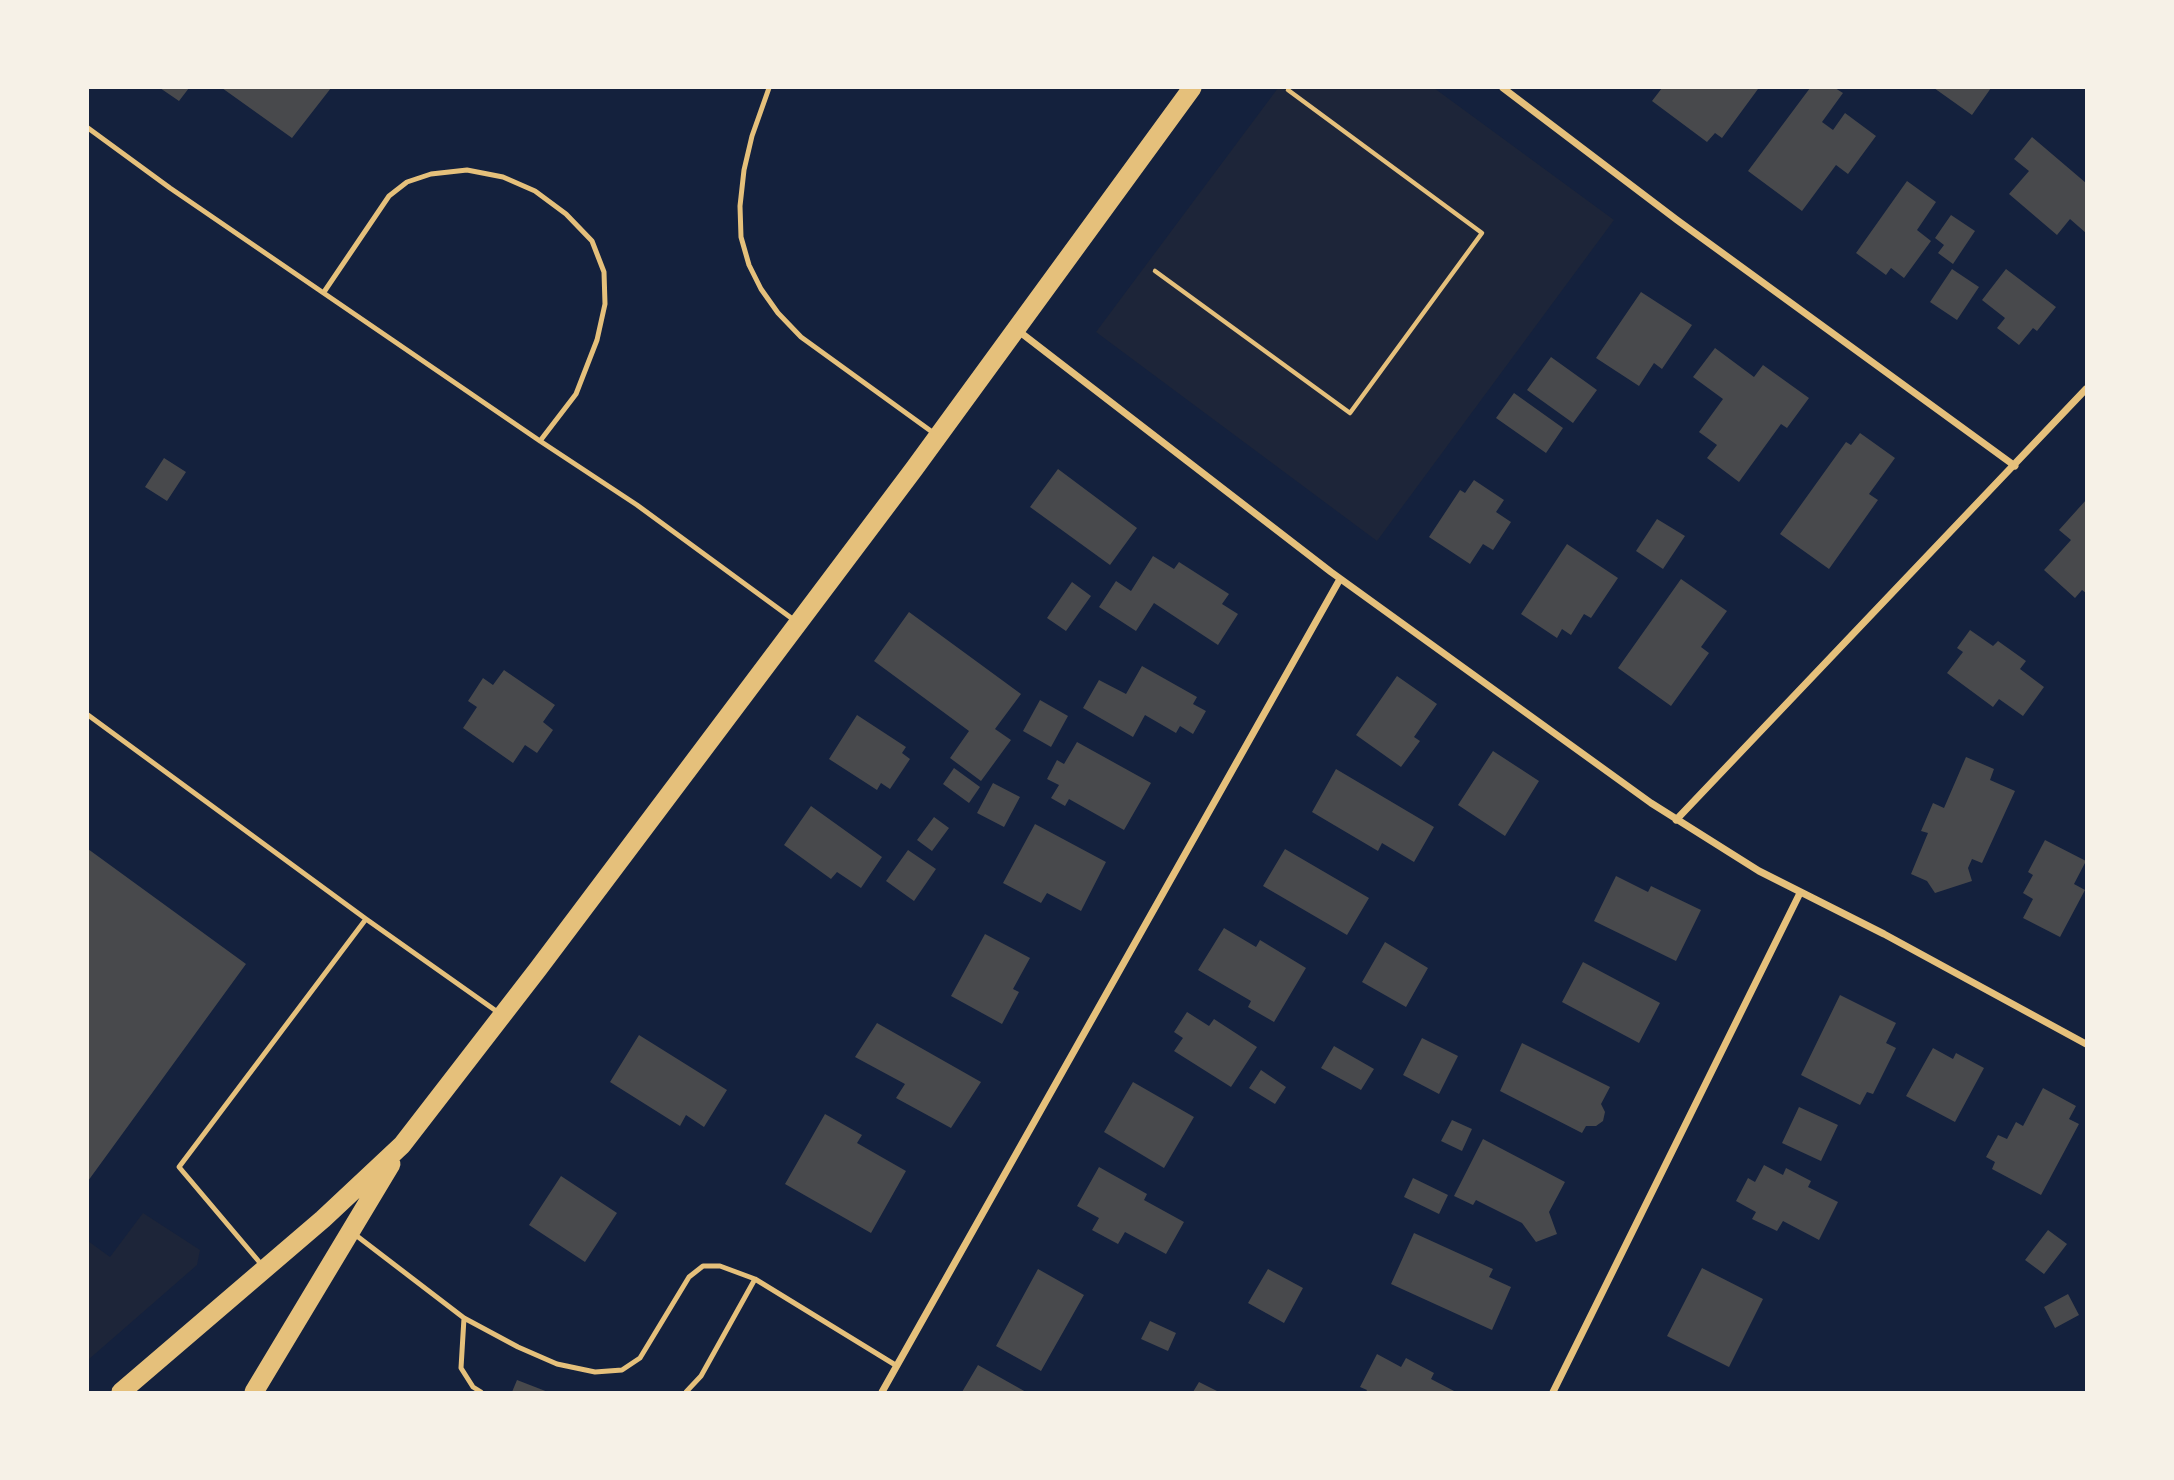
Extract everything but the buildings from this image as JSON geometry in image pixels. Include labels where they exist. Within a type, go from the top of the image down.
[{"type":"highway","points":[[254,1392],[402,1145],[938,436],[1192,88]]},
{"type":"highway","points":[[121,1392],[265,1269],[402,1145]]},
{"type":"street","points":[[1503,88],[1677,220],[2015,466]]},
{"type":"street","points":[[1016,329],[1340,579],[1676,820],[1759,872],[1884,934],[2087,1044]]},
{"type":"street","points":[[1676,820],[2087,389]]},
{"type":"street","points":[[882,1392],[1340,579]]},
{"type":"street","points":[[1553,1392],[1800,893]]},
{"type":"lane","points":[[769,88],[752,136],[742,182],[741,237],[749,265],[761,289],[778,313],[801,337],[938,436]]},
{"type":"lane","points":[[88,128],[540,441],[637,505],[797,623]]},
{"type":"lane","points":[[324,292],[389,196],[407,182],[431,174],[467,170],[503,177],[535,191],[566,214],[592,241],[604,272],[605,304],[597,340],[576,394],[540,441]]},
{"type":"lane","points":[[88,715],[502,1015]]},
{"type":"lane","points":[[265,1269],[179,1167],[366,919]]},
{"type":"lane","points":[[351,1231],[464,1318],[557,1364],[595,1372],[622,1370],[640,1358],[689,1277],[703,1266],[720,1266],[755,1279],[897,1366]]},
{"type":"lane","points":[[686,1392],[701,1376],[755,1279]]},
{"type":"lane","points":[[464,1318],[461,1368],[473,1387],[481,1392]]},
{"type":"path","points":[[1155,271],[1350,414],[1482,233],[1288,90]]},
{"type":"shaded area","points":[[1278,88],[1434,88],[1614,220],[1377,541],[1096,332]]},
{"type":"shaded area","points":[[143,1213],[200,1250],[197,1265],[88,1360],[88,1241],[110,1257]]}]
